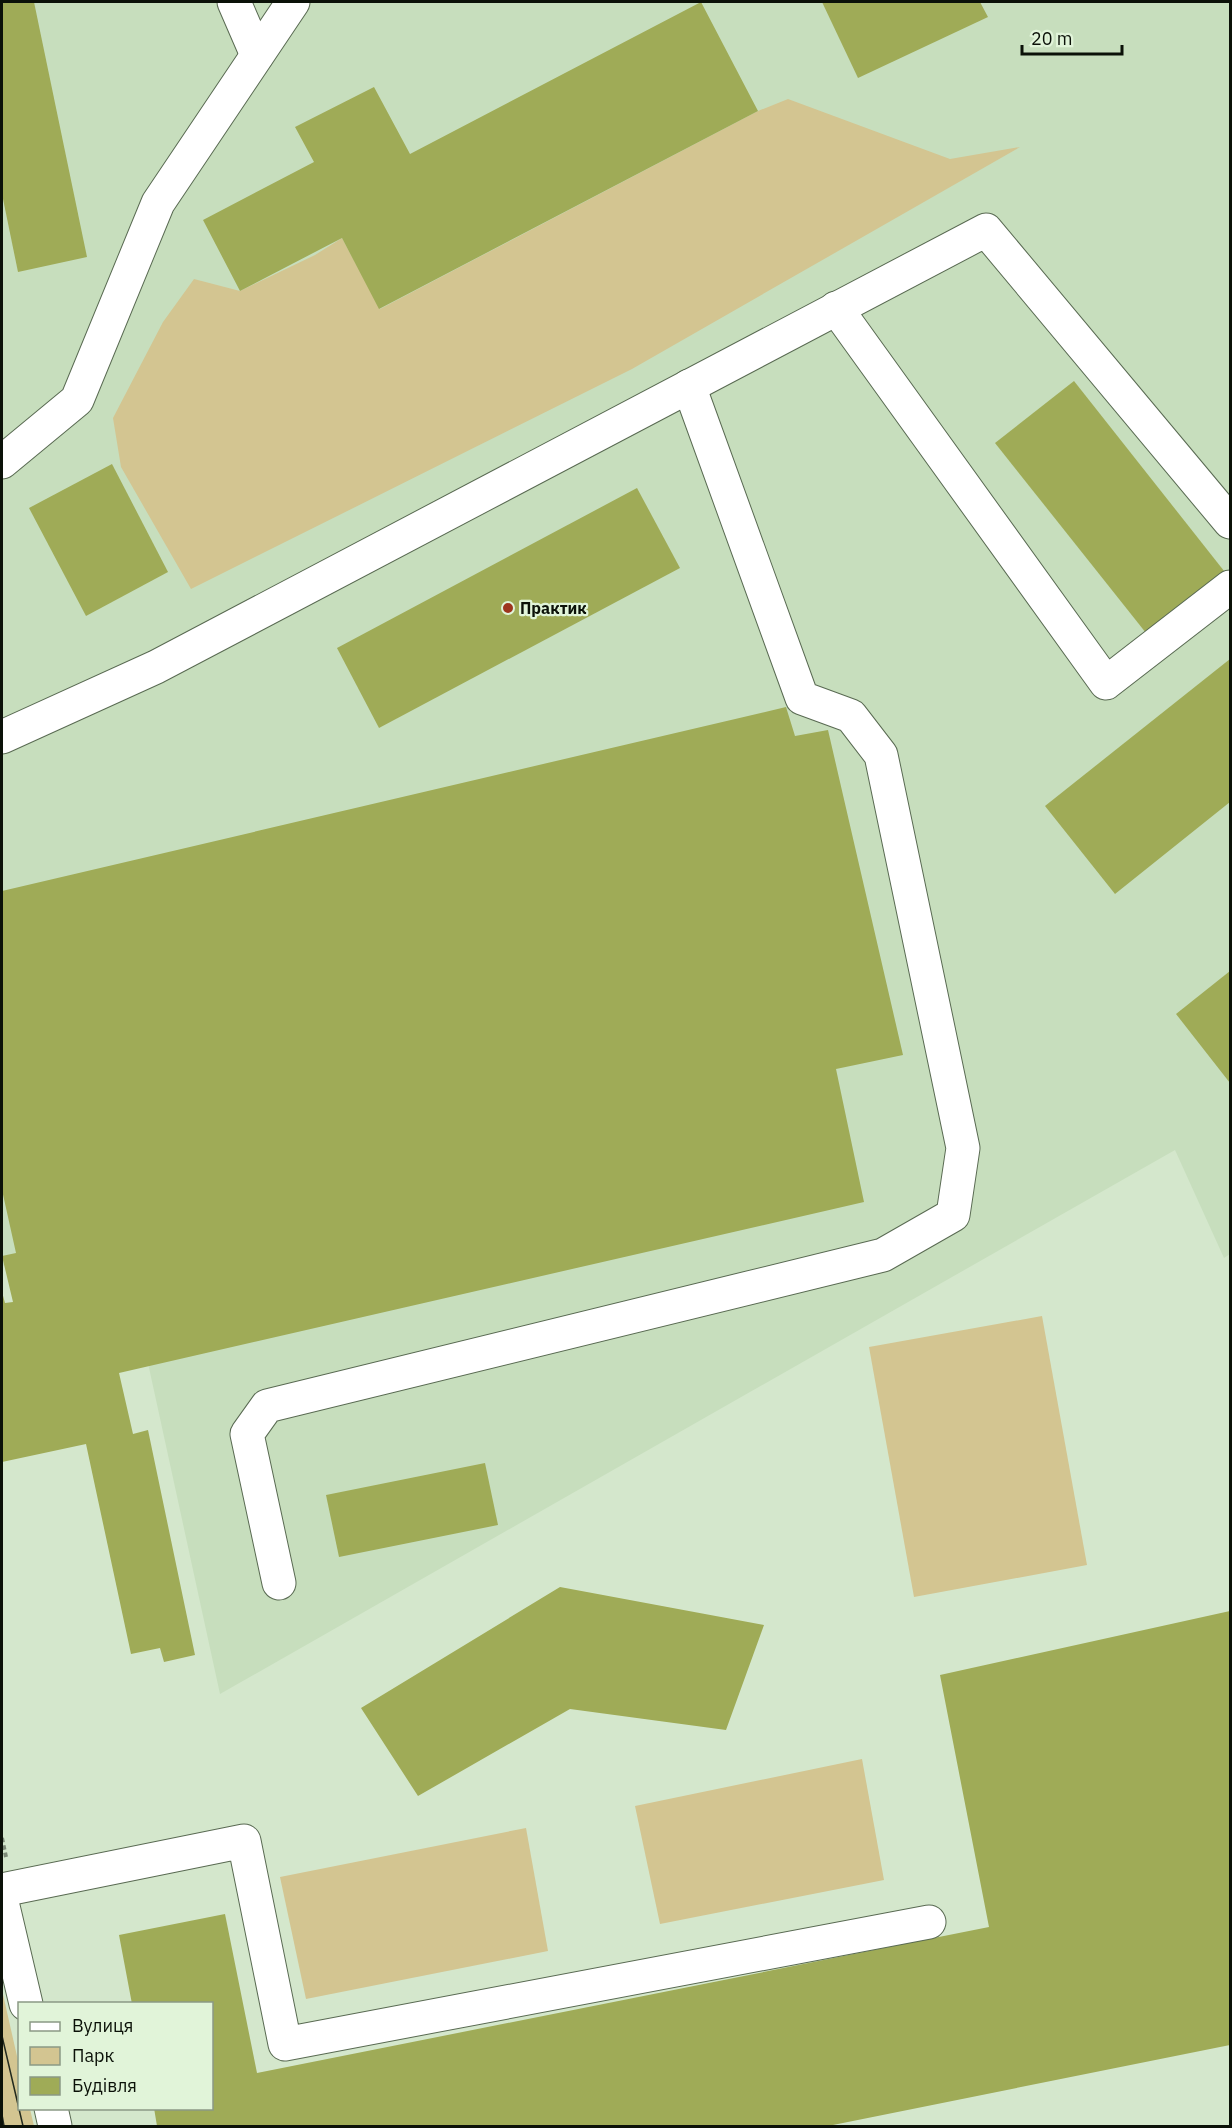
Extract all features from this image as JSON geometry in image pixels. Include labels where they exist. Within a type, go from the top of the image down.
[{"type":"main road","points":[[234,2],[257,55]]},
{"type":"main road","points":[[2,462],[78,400],[158,203],[293,2]]},
{"type":"main road","points":[[2,737],[156,667],[986,230],[1230,522]]},
{"type":"main road","points":[[836,309],[1106,683],[1230,586]]},
{"type":"main road","points":[[279,1582],[247,1434],[267,1406],[883,1255],[953,1215],[963,1148],[881,755],[851,716],[802,698],[689,386]]},
{"type":"main road","points":[[2,1890],[244,1841],[285,2044],[929,1922]]},
{"type":"main road","points":[[2,1902],[26,2002]]},
{"type":"main road","points":[[51,2110],[55,2127]]},
{"type":"shaded area","points":[[2,2],[1230,2],[1230,1254],[1224,1258],[1175,1150],[220,1694],[121,1239],[2,1266]]},
{"type":"green space","points":[[788,99],[950,159],[1020,147],[632,369],[191,589],[121,467],[113,418],[163,322],[194,279],[240,291],[315,255],[342,238],[380,309],[758,111]]},
{"type":"green space","points":[[1042,1316],[1087,1565],[914,1597],[869,1347]]},
{"type":"green space","points":[[862,1759],[884,1880],[660,1924],[635,1806]]},
{"type":"green space","points":[[526,1828],[548,1951],[306,1999],[280,1877]]},
{"type":"green space","points":[[2,1990],[18,2061],[18,2110],[30,2110],[34,2126],[2,2126]]},
{"type":"building","points":[[2,2],[34,2],[87,257],[18,272],[2,194]]},
{"type":"building","points":[[701,2],[758,111],[379,309],[342,238],[240,291],[203,220],[314,162],[295,127],[374,87],[410,154]]},
{"type":"building","points":[[822,2],[980,2],[988,17],[858,78]]},
{"type":"building","points":[[1074,381],[1228,576],[1150,638],[995,443]]},
{"type":"building","points":[[112,464],[168,572],[86,616],[29,508]]},
{"type":"building","name":"Практик","points":[[637,488],[680,568],[379,728],[337,648]]},
{"type":"building","points":[[1230,659],[1230,802],[1115,894],[1045,806]]},
{"type":"building","points":[[786,707],[795,736],[828,730],[903,1055],[836,1069],[864,1202],[119,1373],[133,1434],[148,1430],[195,1655],[164,1662],[160,1648],[131,1654],[86,1444],[2,1462],[2,1292],[5,1303],[13,1302],[2,1256],[16,1253],[2,1190],[2,891]]},
{"type":"building","points":[[1230,971],[1230,1083],[1176,1014]]},
{"type":"building","points":[[485,1463],[498,1525],[339,1557],[326,1495]]},
{"type":"building","points":[[560,1587],[764,1625],[726,1730],[570,1709],[418,1796],[361,1708]]},
{"type":"building","points":[[1230,1611],[1230,2045],[828,2126],[157,2126],[154,2110],[213,2110],[213,2002],[132,2002],[119,1935],[225,1914],[257,2073],[989,1927],[940,1675]]},
{"type":"tram line","points":[[2,2036],[18,2105]]},
{"type":"tram line","points":[[19,2110],[23,2126]]},
{"type":"tram line","points":[[2,2115],[4,2126]]},
{"type":"place","name":"Практик","points":[[508,608]]}]
